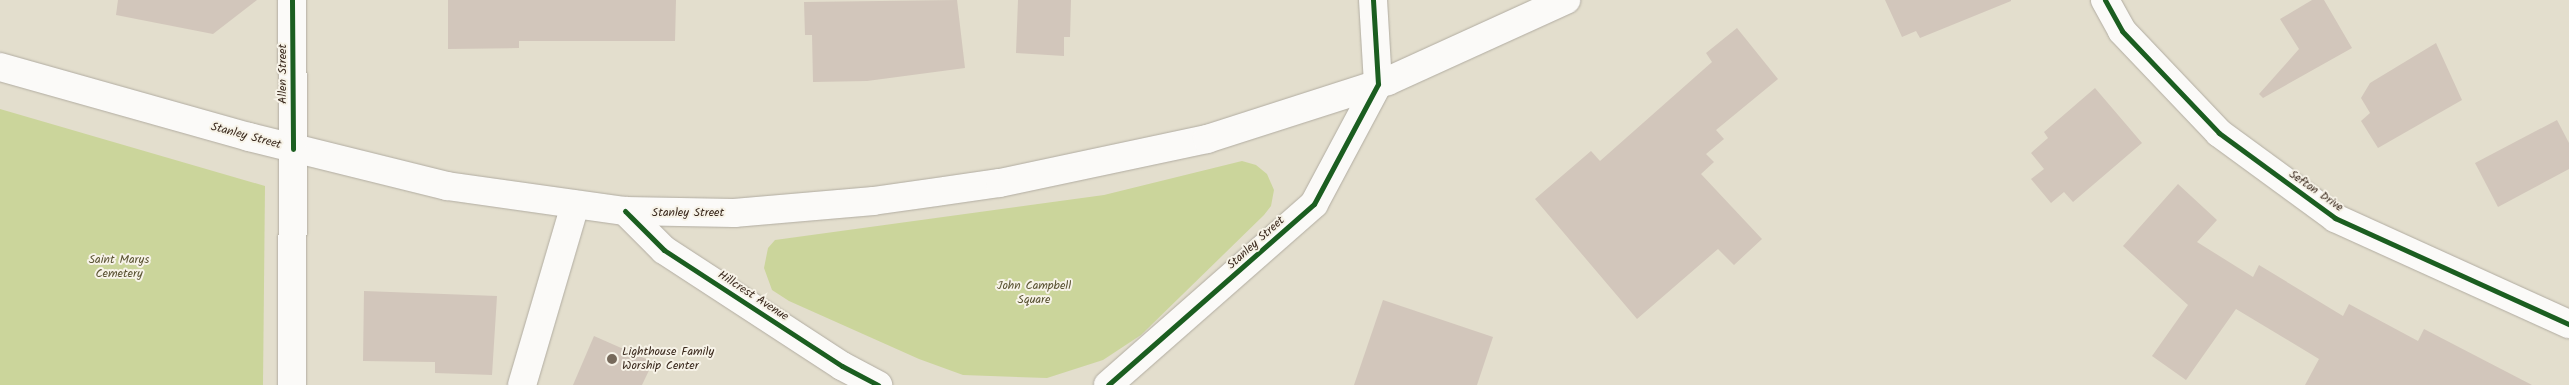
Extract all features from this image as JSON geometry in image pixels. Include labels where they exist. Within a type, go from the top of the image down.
[{"type":"main road","name":"Allen Street","points":[[292,0],[292,385]]},
{"type":"main road","points":[[1373,0],[1378,84]]},
{"type":"main road","name":"Stanley Street","points":[[0,67],[293,149],[447,186],[625,211],[734,213],[873,201],[1000,183],[1207,139],[1378,84],[1460,50],[1566,0]]},
{"type":"main road","name":"Sefton Drive","points":[[2105,0],[2122,31],[2219,133],[2335,218],[2569,324]]},
{"type":"main road","name":"Stanley Street","points":[[1108,385],[1314,204],[1378,84]]},
{"type":"main road","points":[[522,385],[575,205]]},
{"type":"main road","name":"Hillcrest Avenue","points":[[625,211],[664,250],[841,375],[878,385]]},
{"type":"green space","name":"Saint Marys Cemetery","points":[[0,109],[265,186],[263,385],[0,385]]},
{"type":"green space","name":"John Campbell Square","points":[[1242,161],[1256,165],[1267,174],[1274,190],[1271,206],[1264,215],[1141,335],[1103,360],[1047,378],[963,375],[919,359],[789,301],[772,290],[764,268],[768,248],[775,240],[1104,195]]},
{"type":"building","points":[[118,0],[257,0],[213,34],[116,15]]},
{"type":"building","points":[[448,0],[676,0],[675,41],[519,41],[519,48],[448,49]]},
{"type":"building","points":[[957,0],[965,68],[867,81],[813,82],[812,35],[805,35],[804,2]]},
{"type":"building","points":[[1018,0],[1071,0],[1070,37],[1064,37],[1064,56],[1016,53]]},
{"type":"building","points":[[1885,0],[2011,1],[1920,38],[1916,31],[1902,37]]},
{"type":"building","points":[[2312,0],[2324,0],[2352,48],[2263,98],[2259,94],[2299,49],[2280,19]]},
{"type":"building","points":[[1737,28],[1778,79],[1716,130],[1724,139],[1706,154],[1714,162],[1701,174],[1762,239],[1734,265],[1718,249],[1637,319],[1535,199],[1591,151],[1600,161],[1712,62],[1706,53]]},
{"type":"building","points":[[2436,43],[2462,100],[2378,148],[2361,121],[2370,113],[2361,98],[2370,83]]},
{"type":"building","points":[[2095,88],[2142,143],[2073,202],[2064,192],[2051,203],[2031,179],[2044,169],[2031,153],[2048,138],[2044,132]]},
{"type":"building","points":[[2557,120],[2569,143],[2569,169],[2498,207],[2475,163]]},
{"type":"building","points":[[2178,184],[2217,220],[2197,242],[2253,277],[2259,265],[2343,316],[2349,304],[2418,341],[2424,329],[2532,385],[2305,385],[2319,359],[2236,309],[2186,380],[2152,356],[2188,305],[2123,246]]},
{"type":"building","points":[[364,291],[497,296],[492,375],[435,373],[435,362],[363,361]]},
{"type":"building","points":[[1383,300],[1493,337],[1477,385],[1354,385]]},
{"type":"building","name":"Lighthouse Family Worship Center","points":[[594,336],[653,362],[642,385],[573,385]]},
{"type":"cycle path","points":[[292,0],[293,149]]},
{"type":"cycle path","points":[[1108,385],[1314,204],[1378,84],[1373,0]]},
{"type":"cycle path","points":[[2105,0],[2122,31],[2219,133],[2335,218],[2569,324]]},
{"type":"cycle path","points":[[625,211],[664,250],[842,366],[878,385]]},
{"type":"place","name":"Lighthouse Family Worship Center","points":[[612,359]]}]
